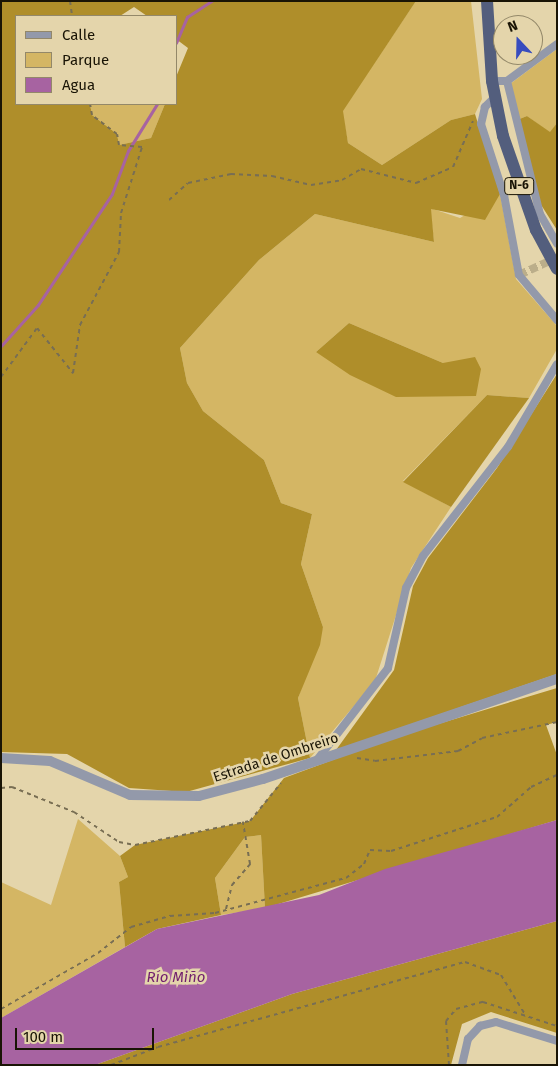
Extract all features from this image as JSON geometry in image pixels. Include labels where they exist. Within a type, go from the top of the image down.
[{"type":"highway","name":"N-6","points":[[487,1],[494,98],[517,180],[557,269]]},
{"type":"street","points":[[492,80],[507,81],[557,44]]},
{"type":"street","points":[[507,81],[540,214],[557,243]]},
{"type":"street","points":[[494,98],[482,116],[504,195],[519,275],[557,320]]},
{"type":"street","points":[[317,760],[388,668],[406,588],[423,556],[508,447],[557,364]]},
{"type":"street","name":"Estrada de Ombreiro","points":[[1,758],[50,761],[118,792],[164,799],[221,791],[288,773],[317,760],[557,679]]},
{"type":"street","points":[[462,1065],[468,1039],[480,1026],[496,1022],[557,1041]]},
{"type":"path","points":[[70,1],[72,15]]},
{"type":"path","points":[[1,377],[37,328],[73,373],[80,325],[119,252],[120,213],[142,147],[119,145],[117,134],[92,115],[90,105]]},
{"type":"path","points":[[169,200],[188,183],[231,174],[272,176],[311,185],[342,180],[361,169],[416,183],[453,167],[463,154],[469,124],[482,116]]},
{"type":"path","points":[[352,757],[375,761],[458,751],[482,738],[557,722]]},
{"type":"path","points":[[276,778],[288,773]]},
{"type":"path","points":[[1,788],[12,787],[74,812],[119,842],[135,845],[250,821],[288,773]]},
{"type":"path","points":[[1,1009],[98,953],[131,927],[170,916],[226,909],[346,878],[364,864],[370,850],[391,851],[497,817],[531,788],[557,775]]},
{"type":"path","points":[[226,909],[232,885],[250,864],[243,822]]},
{"type":"path","points":[[111,1065],[158,1047],[465,962],[501,975],[526,1016]]},
{"type":"green space","points":[[416,1],[471,1],[482,99],[475,114],[451,120],[382,165],[348,143],[342,111]]},
{"type":"green space","points":[[557,49],[557,123],[550,133],[527,116],[517,120],[510,84],[536,65],[543,65],[543,59]]},
{"type":"green space","points":[[90,105],[165,105],[151,138],[119,145],[117,134],[92,115]]},
{"type":"green space","points":[[500,194],[516,279],[557,326],[557,349],[529,398],[487,395],[403,481],[451,507],[411,568],[375,681],[310,758],[298,698],[323,627],[301,564],[312,514],[281,503],[264,460],[203,411],[187,383],[180,348],[259,260],[315,214],[434,242],[430,208],[460,218]],"holes":[[[349,323],[443,363],[316,352]]]},
{"type":"green space","points":[[78,819],[120,856],[128,877],[119,882],[125,947],[1,1018],[1,882],[51,905]]},
{"type":"green space","points":[[261,835],[265,908],[221,915],[215,878],[245,837]]},
{"type":"shaded area","points":[[1,1],[416,1],[343,111],[348,143],[382,165],[451,120],[475,114],[500,194],[485,220],[431,209],[434,242],[315,214],[259,260],[180,348],[187,383],[203,411],[264,460],[281,503],[312,514],[301,564],[323,627],[320,645],[298,698],[310,758],[186,792],[129,788],[67,754],[1,752]]},
{"type":"shaded area","points":[[527,116],[550,132],[557,123],[557,230],[538,200],[517,120]]},
{"type":"shaded area","points":[[349,323],[443,363],[475,357],[481,369],[476,396],[396,397],[350,375],[316,352]]},
{"type":"shaded area","points":[[557,374],[557,674],[336,750],[394,670],[413,586],[428,558],[497,468]]},
{"type":"shaded area","points":[[487,395],[529,398],[451,507],[403,482]]},
{"type":"shaded area","points":[[557,688],[557,722],[546,725],[557,755],[557,820],[265,908],[261,835],[245,837],[215,878],[221,915],[157,929],[125,947],[119,882],[128,877],[120,856],[135,845],[250,821],[284,778],[392,738]]},
{"type":"shaded area","points":[[557,921],[557,1033],[491,1012],[462,1024],[451,1065],[95,1065],[292,994]]},
{"type":"water","name":"Río Miño","points":[[557,820],[557,921],[292,994],[95,1065],[1,1065],[1,1018],[157,929],[319,895],[385,869]]},
{"type":"waterway","points":[[178,38],[187,17],[212,1]]},
{"type":"waterway","points":[[1,346],[38,305],[112,194],[128,151],[156,105]]},
{"type":"tunnel","points":[[519,275],[556,258]]}]
